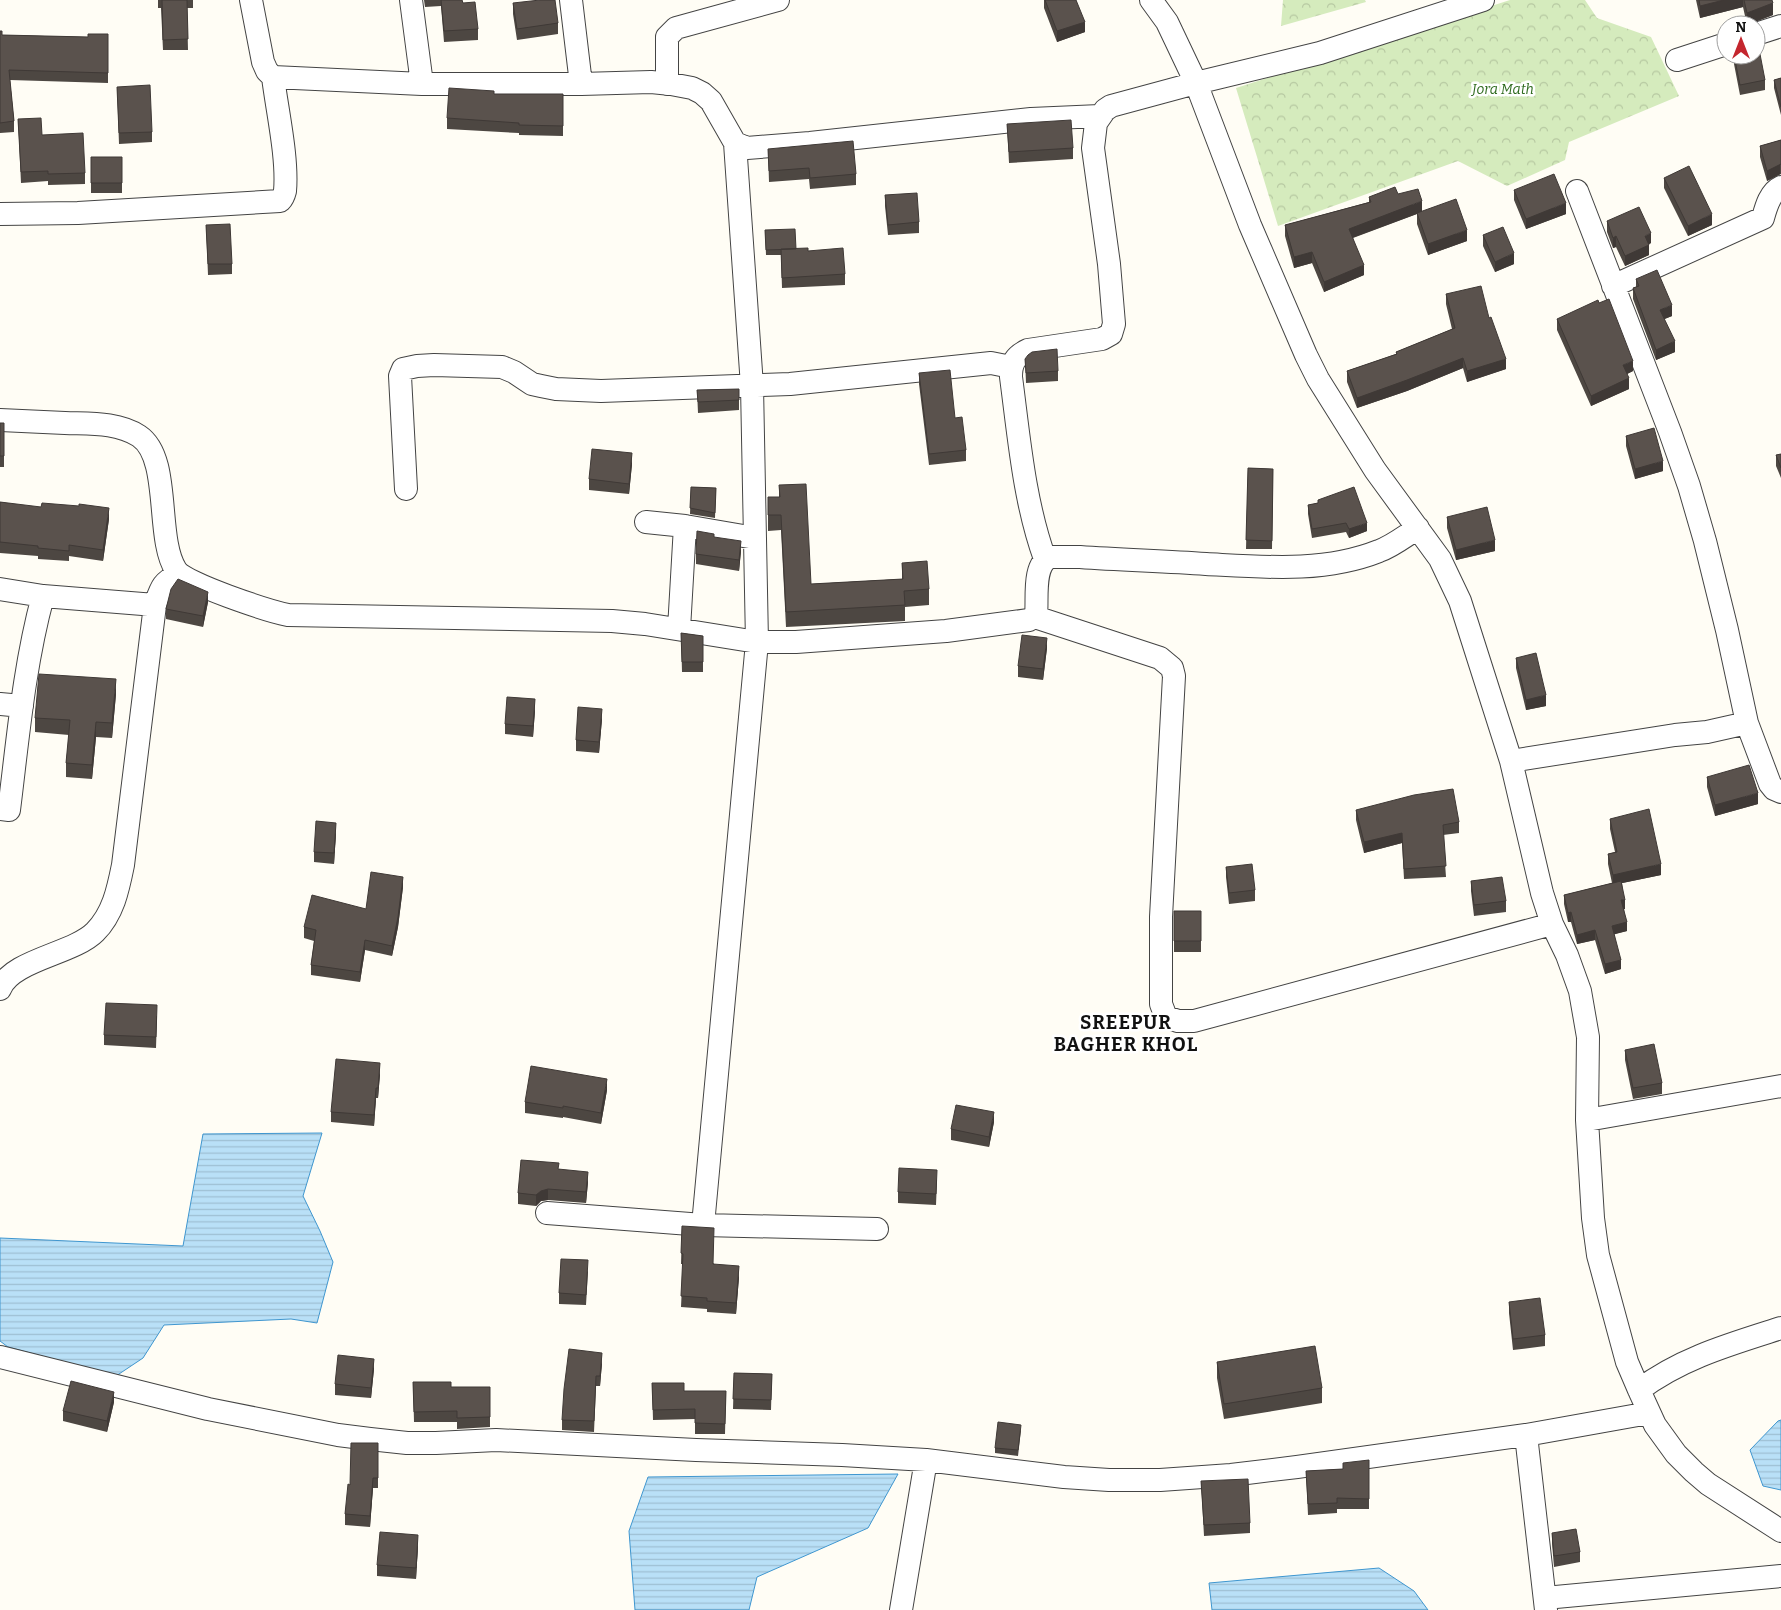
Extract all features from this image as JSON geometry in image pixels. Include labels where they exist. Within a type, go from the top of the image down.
[{"type":"street","points":[[251,0],[263,62],[269,75],[273,77],[422,84],[651,82],[667,84],[692,88],[702,93],[711,101],[735,143],[752,386],[758,642],[703,1225]]},
{"type":"street","points":[[411,0],[422,84]]},
{"type":"street","points":[[571,0],[581,84]]},
{"type":"street","points":[[667,84],[667,37],[676,28],[778,0]]},
{"type":"street","points":[[1151,0],[1167,22],[1196,83],[1250,225],[1318,380],[1375,470],[1440,559],[1460,601],[1511,760],[1534,861],[1552,924],[1567,955],[1580,991],[1589,1060],[1587,1120],[1593,1218],[1598,1255],[1628,1362],[1639,1390],[1655,1425],[1676,1454],[1694,1472],[1708,1484],[1781,1531]]},
{"type":"street","points":[[1045,559],[1030,506],[1021,452],[1011,367],[1017,356],[1028,350],[1102,339],[1107,337],[1113,330],[1109,264],[1094,148],[1096,123],[1100,116],[1111,106],[1320,53],[1483,0]]},
{"type":"street","points":[[1766,31],[1781,26]]},
{"type":"street","points":[[1677,60],[1716,47]]},
{"type":"street","points":[[0,214],[78,213],[280,201],[284,197],[285,191],[285,162],[273,77]]},
{"type":"street","points":[[735,143],[747,148],[1030,119],[1100,116]]},
{"type":"street","points":[[1613,286],[1763,218],[1767,204],[1777,189],[1781,187]]},
{"type":"street","points":[[1577,191],[1689,486],[1725,621],[1747,723],[1770,784],[1774,789],[1781,792]]},
{"type":"street","points":[[406,489],[400,376],[403,370],[407,368],[434,365],[502,367],[514,372],[532,384],[556,389],[601,391],[790,384],[990,363],[1011,367]]},
{"type":"street","points":[[0,420],[106,424],[140,436],[145,441],[154,458],[161,490],[168,547],[175,569],[179,574],[261,609],[288,615],[612,621],[645,624],[758,642],[877,638],[1023,622],[1035,617],[1160,658],[1172,668],[1174,676],[1161,917],[1161,1004],[1166,1017],[1178,1021],[1194,1021],[1552,924]]},
{"type":"street","points":[[646,522],[685,526],[755,538]]},
{"type":"street","points":[[679,629],[685,526]]},
{"type":"street","points":[[1035,617],[1041,564],[1050,557],[1270,567],[1313,566],[1336,563],[1378,552],[1391,546],[1418,528]]},
{"type":"street","points":[[0,989],[8,977],[94,934],[107,917],[117,896],[123,865],[155,605],[161,587],[165,582],[179,574]]},
{"type":"street","points":[[0,589],[43,596],[155,605]]},
{"type":"street","points":[[0,809],[9,810],[11,705],[26,671],[43,596]]},
{"type":"street","points":[[1511,760],[1675,735],[1707,732],[1747,723]]},
{"type":"street","points":[[1587,1120],[1781,1086]]},
{"type":"street","points":[[547,1214],[703,1225],[877,1229]]},
{"type":"street","points":[[1639,1390],[1654,1379],[1696,1356],[1781,1328]]},
{"type":"street","points":[[0,1357],[208,1409],[338,1435],[406,1443],[483,1440],[926,1460],[1064,1477],[1109,1480],[1160,1480],[1231,1475],[1297,1467],[1526,1434],[1649,1413]]},
{"type":"street","points":[[1526,1434],[1545,1604],[1781,1576]]},
{"type":"street","points":[[901,1610],[926,1460]]},
{"type":"green space","points":[[1283,0],[1365,0],[1366,2],[1281,26]]},
{"type":"green space","name":"Jora Math","points":[[1510,0],[1585,0],[1597,18],[1651,37],[1679,96],[1569,142],[1565,160],[1507,186],[1458,161],[1278,226],[1236,88]]},
{"type":"water","points":[[322,1133],[303,1196],[333,1262],[317,1323],[291,1319],[164,1325],[143,1358],[116,1376],[8,1347],[0,1341],[0,1238],[183,1246],[203,1134]]},
{"type":"water","points":[[1781,1420],[1781,1490],[1763,1486],[1750,1450]]},
{"type":"water","points":[[898,1474],[868,1528],[757,1577],[749,1610],[635,1610],[629,1531],[648,1477]]},
{"type":"water","points":[[1379,1568],[1414,1591],[1428,1610],[1212,1610],[1209,1583]]},
{"type":"building","points":[[162,0],[187,0],[188,39],[163,40]]},
{"type":"building","points":[[441,0],[462,0],[463,3],[475,2],[478,29],[444,31]]},
{"type":"building","points":[[555,0],[558,23],[517,29],[513,3]]},
{"type":"building","points":[[1045,0],[1076,0],[1085,22],[1057,31]]},
{"type":"building","points":[[1699,0],[1724,0],[1700,6]]},
{"type":"building","points":[[1744,0],[1772,0],[1773,3],[1747,13]]},
{"type":"building","points":[[0,31],[2,31],[2,35],[88,37],[88,34],[108,34],[108,73],[9,70],[14,121],[0,123]]},
{"type":"building","points":[[1736,65],[1762,65],[1765,80],[1740,85]]},
{"type":"building","points":[[1781,78],[1781,107],[1774,80]]},
{"type":"building","points":[[150,85],[152,132],[119,133],[117,87]]},
{"type":"building","points":[[449,88],[494,91],[494,94],[563,94],[563,126],[519,125],[519,123],[447,118]]},
{"type":"building","points":[[41,118],[42,135],[83,133],[85,173],[48,174],[48,171],[21,172],[18,119]]},
{"type":"building","points":[[1071,120],[1073,148],[1009,152],[1007,124]]},
{"type":"building","points":[[1781,140],[1781,164],[1767,171],[1760,146]]},
{"type":"building","points":[[853,141],[856,174],[810,178],[809,168],[769,171],[768,149]]},
{"type":"building","points":[[91,157],[122,157],[122,183],[91,183]]},
{"type":"building","points":[[1689,166],[1712,214],[1688,226],[1664,178]]},
{"type":"building","points":[[1554,174],[1566,203],[1526,219],[1514,190]]},
{"type":"building","points":[[1395,187],[1398,194],[1418,189],[1422,201],[1349,229],[1364,265],[1324,282],[1312,252],[1294,257],[1285,225],[1371,202],[1369,197]]},
{"type":"building","points":[[917,193],[919,222],[888,225],[885,195]]},
{"type":"building","points":[[1456,199],[1467,230],[1428,244],[1417,213]]},
{"type":"building","points":[[1639,207],[1651,233],[1645,236],[1649,245],[1625,256],[1616,236],[1613,238],[1607,221]]},
{"type":"building","points":[[230,224],[232,264],[208,264],[206,225]]},
{"type":"building","points":[[1503,227],[1514,253],[1495,262],[1483,235]]},
{"type":"building","points":[[795,229],[796,249],[766,250],[765,230]]},
{"type":"building","points":[[808,248],[808,251],[843,248],[845,274],[782,278],[781,249]]},
{"type":"building","points":[[1657,270],[1672,305],[1660,310],[1675,341],[1656,350],[1633,288],[1639,286],[1636,279]]},
{"type":"building","points":[[1481,286],[1489,318],[1491,317],[1506,359],[1467,371],[1463,358],[1357,398],[1347,371],[1397,354],[1396,352],[1455,328],[1446,294]]},
{"type":"building","points":[[1609,299],[1633,361],[1623,365],[1629,378],[1591,396],[1557,319],[1598,300],[1599,303]]},
{"type":"building","points":[[1057,349],[1058,371],[1026,373],[1025,359],[1028,355],[1032,352]]},
{"type":"building","points":[[950,370],[955,418],[962,417],[966,450],[929,454],[919,373]]},
{"type":"building","points":[[739,389],[739,400],[698,402],[697,390]]},
{"type":"building","points":[[0,423],[4,423],[4,456],[0,456]]},
{"type":"building","points":[[1654,428],[1663,461],[1635,469],[1626,436]]},
{"type":"building","points":[[592,449],[632,453],[629,484],[589,479]]},
{"type":"building","points":[[1781,454],[1781,468],[1776,455]]},
{"type":"building","points":[[1248,468],[1273,469],[1272,541],[1246,540]]},
{"type":"building","points":[[806,484],[811,584],[903,579],[902,563],[927,561],[929,589],[904,591],[905,605],[786,612],[781,515],[768,515],[768,497],[780,497],[779,485]]},
{"type":"building","points":[[691,487],[716,488],[715,513],[690,508]]},
{"type":"building","points":[[1354,487],[1367,523],[1349,529],[1346,523],[1312,529],[1308,505],[1318,503],[1318,500]]},
{"type":"building","points":[[0,502],[41,507],[42,503],[79,506],[79,504],[109,508],[103,550],[69,545],[69,551],[0,542]]},
{"type":"building","points":[[1487,507],[1495,540],[1456,550],[1447,517]]},
{"type":"building","points":[[697,531],[714,534],[714,537],[741,541],[739,560],[696,554]]},
{"type":"building","points":[[178,579],[208,592],[203,616],[166,609],[171,589]]},
{"type":"building","points":[[681,633],[703,636],[703,662],[682,662]]},
{"type":"building","points":[[1022,635],[1047,638],[1043,669],[1018,666]]},
{"type":"building","points":[[1536,653],[1546,695],[1526,700],[1516,658]]},
{"type":"building","points":[[39,674],[116,679],[112,723],[96,722],[92,765],[66,763],[70,720],[35,718]]},
{"type":"building","points":[[507,697],[535,699],[533,726],[505,724]]},
{"type":"building","points":[[578,707],[602,709],[599,742],[576,740]]},
{"type":"building","points":[[1749,765],[1758,793],[1715,805],[1707,777]]},
{"type":"building","points":[[1453,789],[1459,822],[1443,825],[1446,866],[1404,869],[1402,833],[1364,842],[1356,810],[1414,795]]},
{"type":"building","points":[[1649,809],[1661,864],[1613,875],[1608,854],[1617,852],[1610,819]]},
{"type":"building","points":[[316,821],[336,823],[334,853],[314,852]]},
{"type":"building","points":[[1252,864],[1255,890],[1229,893],[1226,867]]},
{"type":"building","points":[[371,872],[403,877],[392,946],[365,940],[360,972],[311,965],[316,930],[304,927],[312,895],[366,909]]},
{"type":"building","points":[[1502,877],[1506,901],[1474,905],[1471,881]]},
{"type":"building","points":[[1621,881],[1625,900],[1621,900],[1627,922],[1612,926],[1621,960],[1605,964],[1595,930],[1577,935],[1571,912],[1568,913],[1564,895]]},
{"type":"building","points":[[1174,911],[1201,911],[1201,941],[1174,941]]},
{"type":"building","points":[[106,1003],[157,1005],[156,1037],[104,1035]]},
{"type":"building","points":[[1654,1044],[1662,1083],[1633,1088],[1625,1050]]},
{"type":"building","points":[[336,1059],[380,1063],[374,1115],[331,1112]]},
{"type":"building","points":[[531,1066],[607,1079],[601,1113],[525,1102]]},
{"type":"building","points":[[956,1105],[994,1112],[989,1137],[951,1129]]},
{"type":"building","points":[[521,1160],[559,1163],[558,1169],[588,1172],[586,1192],[548,1189],[536,1195],[518,1193]]},
{"type":"building","points":[[899,1168],[937,1170],[936,1194],[898,1192]]},
{"type":"building","points":[[682,1226],[714,1228],[713,1264],[739,1266],[736,1303],[707,1301],[707,1298],[681,1296]]},
{"type":"building","points":[[561,1259],[588,1260],[586,1295],[559,1293]]},
{"type":"building","points":[[1540,1298],[1545,1335],[1513,1339],[1509,1302]]},
{"type":"building","points":[[1315,1346],[1322,1388],[1224,1404],[1217,1362]]},
{"type":"building","points":[[569,1349],[602,1353],[600,1376],[596,1376],[594,1421],[562,1420]]},
{"type":"building","points":[[338,1355],[374,1359],[371,1388],[335,1384]]},
{"type":"building","points":[[734,1373],[772,1374],[771,1400],[733,1399]]},
{"type":"building","points":[[71,1381],[114,1392],[107,1421],[63,1411]]},
{"type":"building","points":[[413,1382],[451,1382],[451,1387],[490,1387],[490,1417],[457,1418],[457,1411],[414,1412]]},
{"type":"building","points":[[652,1383],[684,1383],[684,1391],[726,1391],[725,1424],[695,1423],[695,1409],[653,1410]]},
{"type":"building","points":[[998,1422],[1021,1425],[1018,1450],[995,1448]]},
{"type":"building","points":[[351,1443],[378,1443],[378,1478],[373,1478],[370,1516],[345,1514],[348,1484],[350,1485]]},
{"type":"building","points":[[1369,1460],[1369,1499],[1337,1498],[1337,1503],[1308,1504],[1306,1471],[1343,1469],[1343,1463]]},
{"type":"building","points":[[1248,1479],[1250,1523],[1204,1525],[1201,1481]]},
{"type":"building","points":[[1576,1529],[1580,1552],[1554,1556],[1552,1533]]},
{"type":"building","points":[[380,1532],[418,1535],[416,1568],[377,1565]]},
{"type":"district","name":"SREEPUR BAGHER KHOL","points":[[1126,1033]]}]
